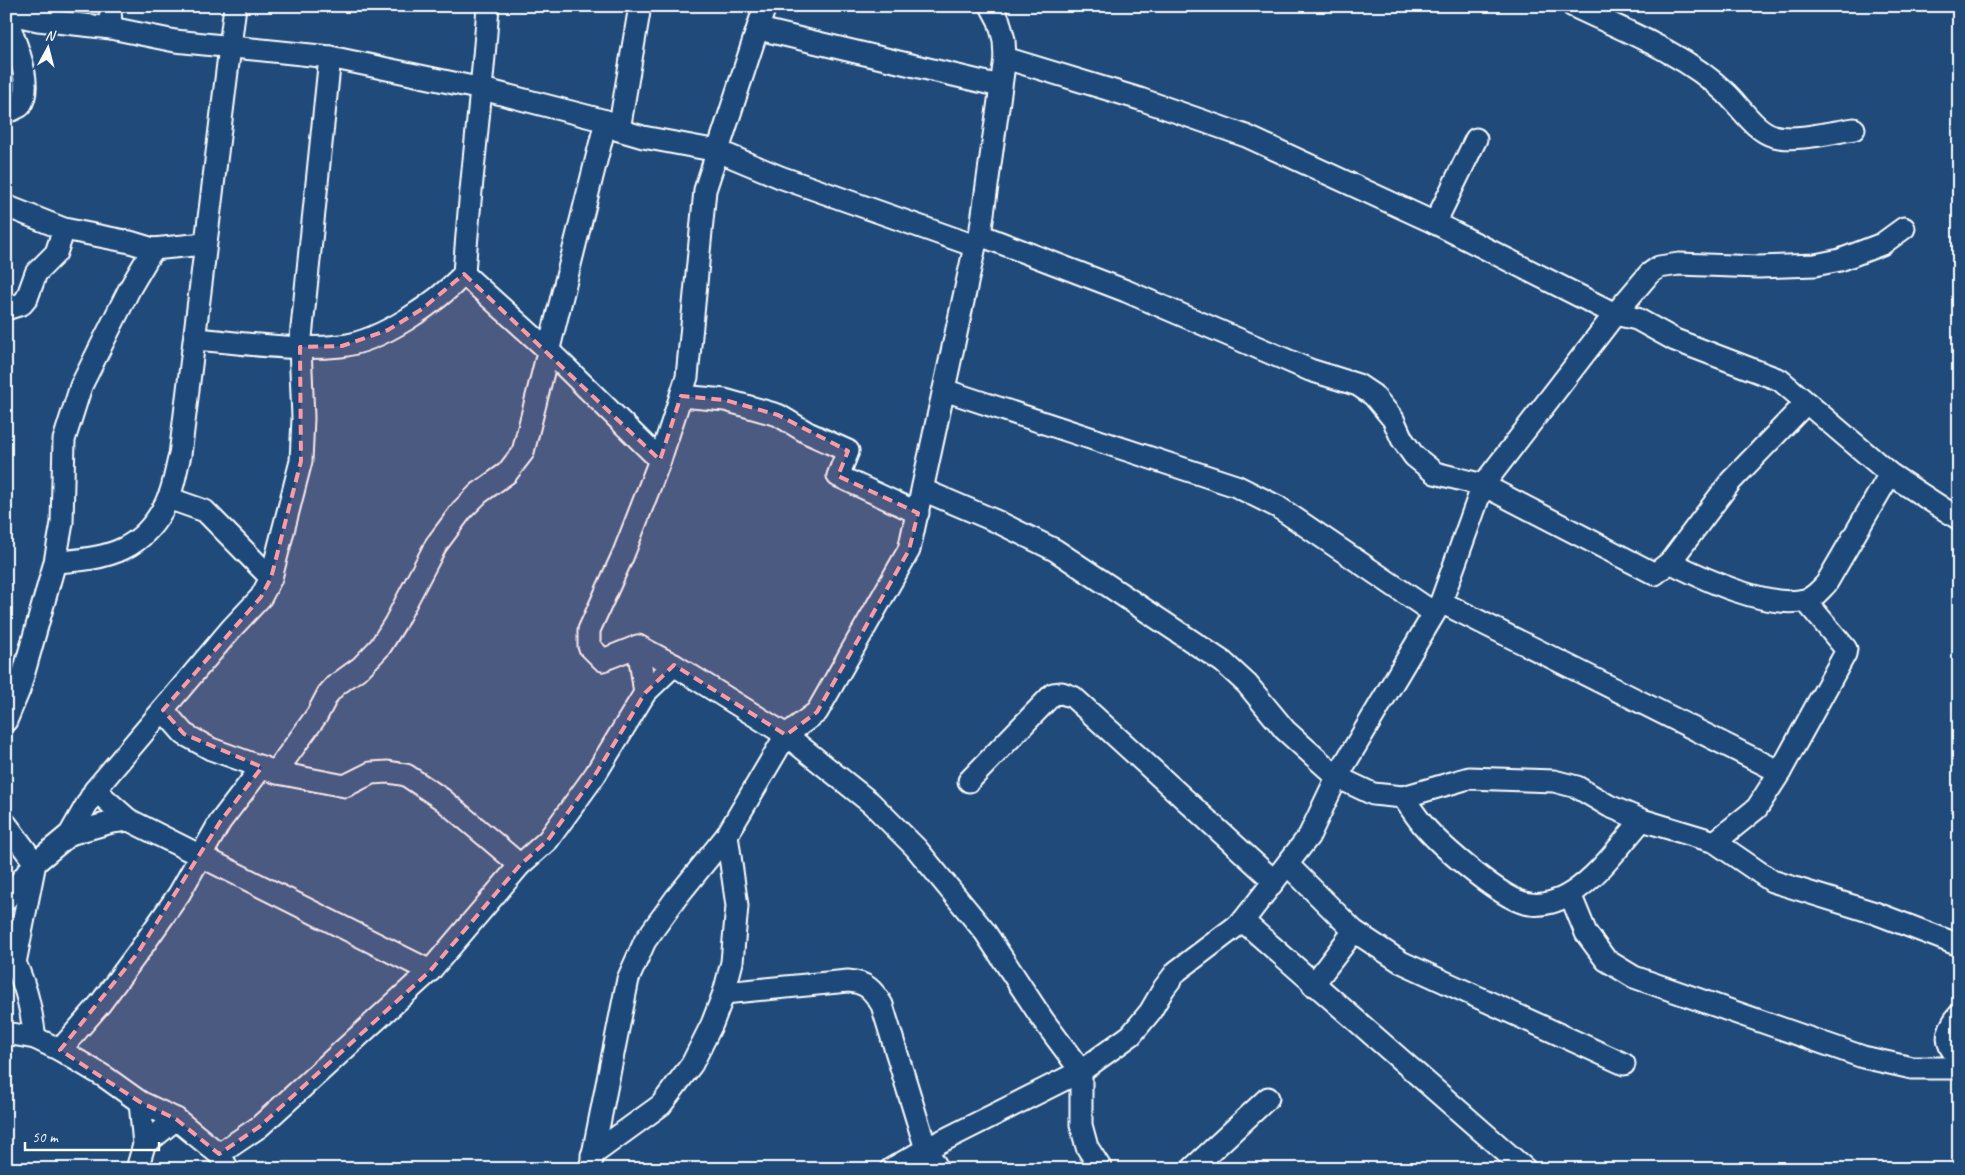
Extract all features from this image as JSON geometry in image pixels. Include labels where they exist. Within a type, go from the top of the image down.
[{"type":"street","points":[[110,6],[111,28]]},
{"type":"street","points":[[56,562],[80,561],[109,554],[132,545],[149,532],[168,498],[180,455],[196,339],[204,244],[235,6]]},
{"type":"street","points":[[196,339],[300,347],[342,346],[388,330],[435,300],[464,274],[470,184],[482,89],[488,6]]},
{"type":"street","points":[[60,1050],[100,1004],[137,954],[179,894],[220,822],[270,770],[283,762],[317,715],[328,694],[335,686],[361,667],[380,647],[395,623],[436,545],[479,493],[494,484],[515,464],[523,452],[612,126],[640,6]]},
{"type":"street","points":[[638,646],[604,660],[589,646],[589,630],[623,555],[660,460],[682,396],[687,377],[706,190],[765,6]]},
{"type":"street","points":[[591,1162],[628,979],[645,941],[726,835],[786,735],[818,712],[909,550],[978,241],[1005,58],[1004,40],[999,21],[991,6]]},
{"type":"street","points":[[1574,6],[1700,71],[1726,92],[1760,128],[1773,136],[1787,138],[1854,129]]},
{"type":"street","points":[[6,13],[38,20],[111,28],[175,41],[330,57],[482,89],[612,126],[718,151],[780,177],[1126,291],[1310,370],[1358,385],[1374,395],[1393,419],[1402,439],[1414,456],[1435,473],[1483,485],[1650,573],[1655,574],[1662,571],[1731,481],[1806,403]]},
{"type":"street","points":[[6,17],[22,63],[25,96],[20,106],[12,110],[6,109]]},
{"type":"street","points":[[758,29],[1000,86]]},
{"type":"street","points":[[6,899],[35,863],[70,834],[95,790],[261,597],[271,578],[301,461],[303,418],[300,347],[330,57]]},
{"type":"street","points":[[1005,58],[1140,99],[1246,136],[1436,223],[1615,314],[1637,320],[1698,350],[1780,380],[1890,474],[1959,519]]},
{"type":"street","points":[[1436,223],[1476,139]]},
{"type":"street","points":[[6,206],[64,229],[130,242],[153,249],[204,244]]},
{"type":"street","points":[[891,1169],[926,1149],[1081,1071],[1131,1035],[1150,1012],[1177,971],[1243,921],[1309,836],[1337,777],[1437,608],[1483,485],[1615,314],[1649,274],[1659,267],[1679,264],[1759,267],[1815,265],[1840,260],[1882,244],[1904,228]]},
{"type":"street","points":[[6,308],[22,304],[27,298],[36,273],[56,253],[64,229]]},
{"type":"street","points":[[6,721],[19,690],[56,562],[62,523],[64,440],[81,386],[130,288],[153,249]]},
{"type":"street","points":[[464,274],[549,352],[660,460]]},
{"type":"street","points":[[944,390],[1236,486],[1278,506],[1437,608],[1780,772]]},
{"type":"street","points":[[682,396],[725,400],[778,415],[808,433],[848,451],[838,476],[918,513]]},
{"type":"street","points":[[1670,562],[1705,580],[1734,590],[1779,599],[1805,600],[1814,596],[1826,584],[1890,474]]},
{"type":"street","points":[[923,490],[998,522],[1055,550],[1223,662],[1247,684],[1285,730],[1337,777],[1373,794],[1402,797],[1469,778],[1554,781],[1577,787],[1608,806],[1642,820],[1715,842],[1772,881],[1875,913],[1959,944]]},
{"type":"street","points":[[168,498],[205,511],[271,578]]},
{"type":"street","points":[[1715,842],[1757,808],[1780,772],[1846,649],[1805,600]]},
{"type":"street","points":[[638,646],[674,665],[786,735],[871,803],[916,848],[985,932],[1043,1020],[1081,1071],[1082,1125],[1087,1147],[1101,1169]]},
{"type":"street","points":[[638,646],[645,693]]},
{"type":"street","points":[[6,1033],[35,1038],[60,1050],[104,1076],[140,1102],[176,1119],[224,1161],[430,971],[520,865],[548,840],[595,775],[645,693],[674,665]]},
{"type":"street","points":[[969,781],[1053,694],[1062,693],[1073,697],[1274,882]]},
{"type":"street","points":[[163,710],[184,734],[211,748],[270,770],[345,786],[371,773],[388,772],[406,775],[442,798],[520,865]]},
{"type":"street","points":[[95,790],[129,820],[430,971]]},
{"type":"street","points":[[1402,797],[1424,826],[1490,884],[1513,899],[1529,904],[1548,904],[1570,894],[1601,868],[1642,820]]},
{"type":"street","points":[[70,834],[112,822],[129,820]]},
{"type":"street","points":[[6,824],[35,863]]},
{"type":"street","points":[[591,1162],[661,1105],[692,1064],[712,1024],[724,993],[732,962],[737,906],[726,835]]},
{"type":"street","points":[[35,863],[11,954],[30,1002],[35,1038]]},
{"type":"street","points":[[1288,865],[1354,931],[1401,962],[1624,1064]]},
{"type":"street","points":[[1570,894],[1586,933],[1606,960],[1634,977],[1863,1057],[1912,1068],[1959,1068]]},
{"type":"street","points":[[1243,921],[1519,1167]]},
{"type":"street","points":[[1314,985],[1354,931]]},
{"type":"street","points":[[724,993],[848,981],[860,982],[873,990],[882,1005],[926,1149],[938,1169]]},
{"type":"street","points":[[1959,1015],[1950,1025],[1946,1038],[1951,1051],[1959,1058]]},
{"type":"street","points":[[1192,1169],[1268,1098]]},
{"type":"street","points":[[137,1169],[144,1145],[140,1102]]},
{"type":"street","points":[[144,1145],[176,1119]]},
{"type":"highlighted area","points":[[464,274],[660,460],[681,396],[725,400],[778,415],[848,451],[838,476],[918,513],[909,550],[817,712],[786,735],[674,665],[645,693],[595,775],[548,840],[520,865],[430,971],[259,1127],[219,1154],[176,1119],[140,1102],[60,1050],[137,954],[220,822],[262,767],[184,734],[163,710],[261,597],[271,578],[301,461],[300,347],[342,346],[388,330],[422,309]]}]
